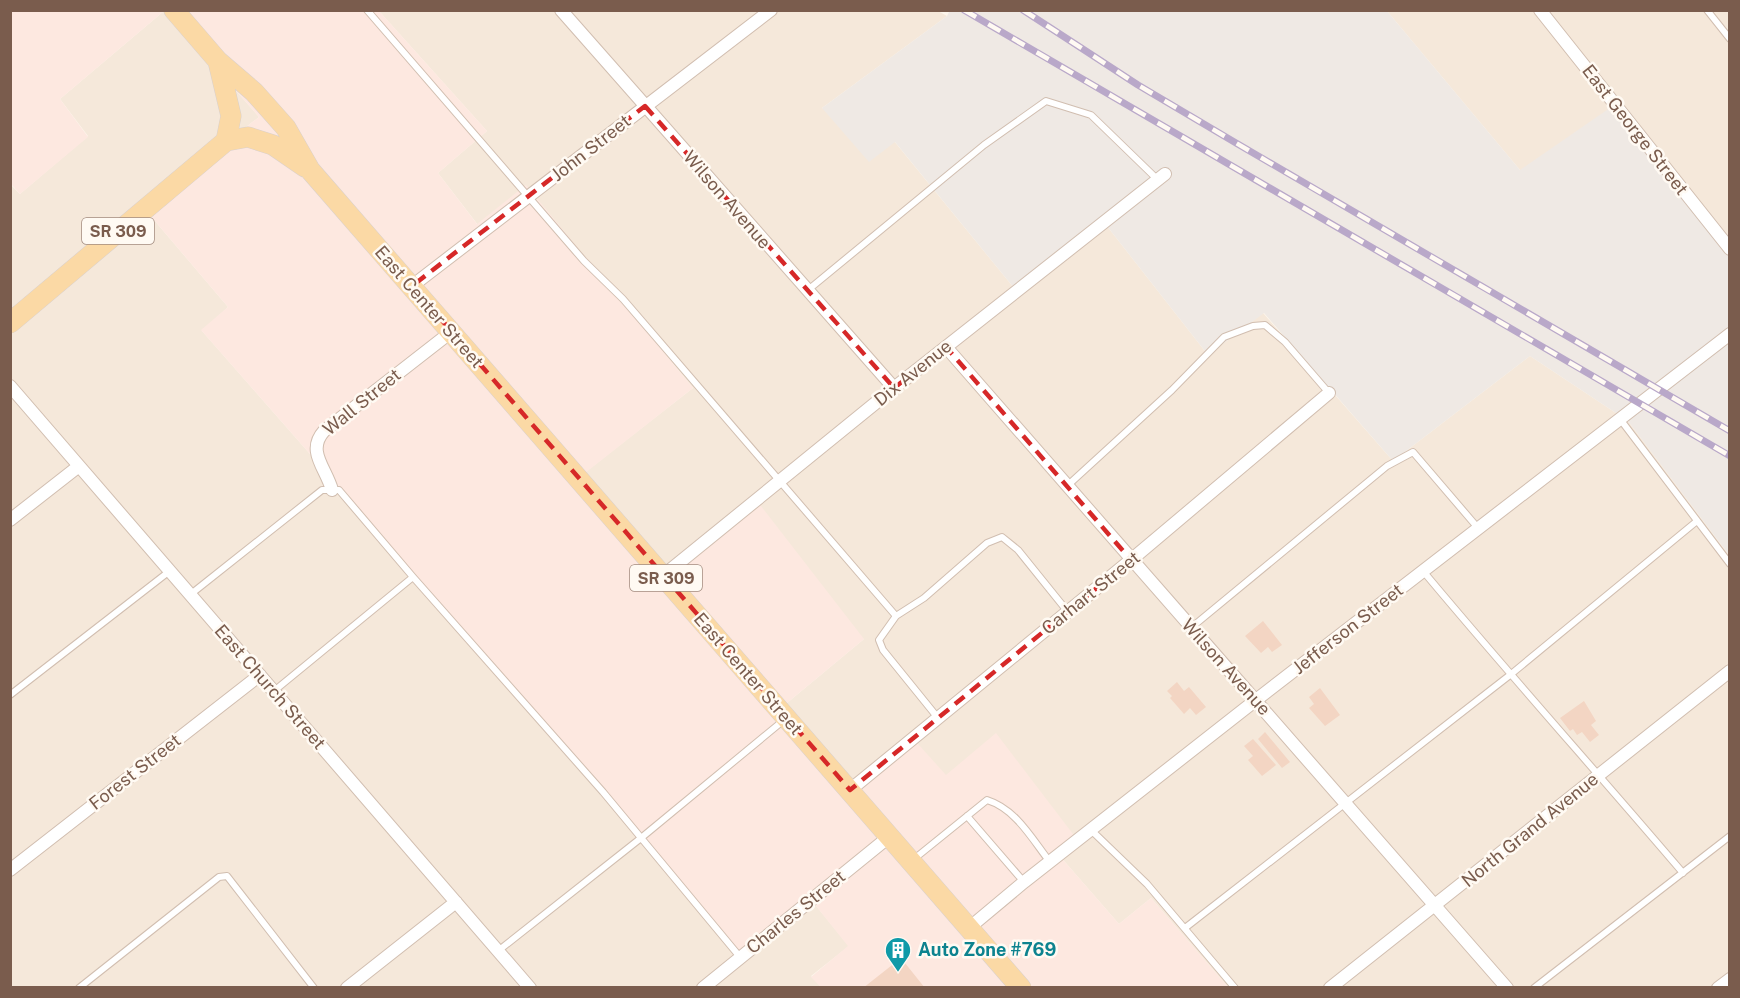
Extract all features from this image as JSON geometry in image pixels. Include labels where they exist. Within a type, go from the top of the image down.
[{"type":"main road","name":"East Center Street","points":[[174,10],[218,61],[254,92],[286,128],[310,170],[1021,987]]},
{"type":"main road","name":"SR 309","points":[[10,323],[226,141],[231,116],[218,61]]},
{"type":"main road","name":"East Center Street","points":[[226,141],[248,137],[273,145],[310,170]]},
{"type":"street","name":"Wilson Avenue","points":[[561,10],[894,388]]},
{"type":"street","name":"John Street","points":[[412,286],[771,10]]},
{"type":"street","name":"East George Street","points":[[1540,10],[1730,249]]},
{"type":"street","name":"Dix Avenue","points":[[664,575],[894,388],[1162,177]]},
{"type":"street","name":"Wall Street","points":[[332,490],[317,454],[315,447],[317,439],[324,431],[451,332]]},
{"type":"street","name":"Jefferson Street","points":[[969,928],[1024,882],[1256,700],[1730,334]]},
{"type":"street","name":"Wilson Avenue","points":[[946,347],[1507,987]]},
{"type":"street","name":"East Church Street","points":[[10,386],[171,570],[497,952],[530,987]]},
{"type":"street","name":"Carhart Street","points":[[850,790],[1131,560],[1329,393]]},
{"type":"street","points":[[10,520],[79,466]]},
{"type":"street","name":"North Grand Avenue","points":[[1330,987],[1730,671]]},
{"type":"street","name":"Forest Street","points":[[10,870],[260,675]]},
{"type":"street","name":"Charles Street","points":[[703,987],[890,836]]},
{"type":"street","points":[[346,987],[456,902]]},
{"type":"street","points":[[1718,987],[1730,979]]},
{"type":"lane","points":[[367,10],[584,261],[623,299],[896,616]]},
{"type":"lane","points":[[1707,10],[1730,39]]},
{"type":"lane","points":[[807,290],[984,145],[1046,101],[1091,115],[1162,177]]},
{"type":"lane","points":[[1067,486],[1172,390],[1224,338],[1253,326],[1265,325],[1285,342],[1329,393]]},
{"type":"lane","points":[[1619,419],[1730,564]]},
{"type":"lane","points":[[1191,628],[1387,466],[1413,452],[1478,528]]},
{"type":"lane","points":[[191,594],[322,490],[339,490],[603,792],[740,957]]},
{"type":"lane","points":[[1185,928],[1510,675],[1697,521]]},
{"type":"lane","points":[[938,718],[883,650],[879,640],[896,616],[924,598],[987,543],[1002,537],[1018,550],[1068,612]]},
{"type":"lane","points":[[10,695],[171,570]]},
{"type":"lane","points":[[1423,571],[1510,675],[1599,774],[1683,873]]},
{"type":"lane","points":[[274,691],[413,577]]},
{"type":"lane","points":[[497,952],[642,838],[786,718]]},
{"type":"lane","points":[[912,862],[987,800],[1010,811],[1050,862]]},
{"type":"lane","points":[[967,816],[1024,882]]},
{"type":"lane","points":[[1091,830],[1147,884],[1235,987]]},
{"type":"lane","points":[[1534,987],[1730,836]]},
{"type":"lane","points":[[79,987],[219,876],[227,876],[314,987]]},
{"type":"highlighted area","points":[[645,106],[894,388],[946,347],[1131,560],[850,790],[412,286]]},
{"type":"shaded area","points":[[11,10],[164,11],[60,99],[88,137],[20,194],[11,184]]},
{"type":"shaded area","points":[[950,10],[1387,11],[1520,170],[1617,103],[1729,244],[1729,555],[1628,421],[1530,356],[1393,461],[1264,313],[1208,355],[1103,221],[1014,288],[895,142],[869,162],[822,108],[947,16]]},
{"type":"shaded area","points":[[164,11],[259,117],[143,207],[228,307],[202,331],[339,487],[808,896],[849,946],[811,976],[821,987],[11,987],[10,184],[20,194],[88,136],[60,99]]},
{"type":"shaded area","points":[[166,11],[379,11],[487,131],[438,173],[477,224],[526,185],[693,388],[580,477],[664,572],[754,497],[864,639],[781,708],[849,788],[909,734],[946,775],[996,733],[1076,838],[1058,854],[1119,924],[1151,898],[1228,987],[821,987],[811,977],[848,946],[808,896],[737,954],[339,487],[201,330],[228,307],[143,207],[259,117]]},
{"type":"shaded area","points":[[379,11],[938,11],[947,16],[822,108],[894,141],[1014,288],[1103,221],[1208,355],[1263,313],[1393,461],[1530,356],[1628,421],[1729,555],[1729,987],[1228,987],[1151,898],[1119,924],[1058,854],[946,775],[848,789],[781,708],[864,639],[664,572],[579,477],[693,388],[526,186],[478,225],[438,173],[487,131]]},
{"type":"shaded area","points":[[1387,11],[1729,11],[1729,244],[1520,170]]},
{"type":"building","points":[[1263,621],[1282,645],[1272,652],[1268,647],[1261,653],[1245,636]]},
{"type":"building","points":[[1177,682],[1184,691],[1189,687],[1206,707],[1196,715],[1190,708],[1184,714],[1167,691]]},
{"type":"building","points":[[1320,688],[1340,715],[1325,726],[1309,708],[1314,704],[1309,697]]},
{"type":"building","points":[[1584,701],[1596,721],[1591,725],[1599,735],[1590,742],[1582,732],[1577,735],[1573,729],[1570,731],[1560,718]]},
{"type":"building","points":[[1265,732],[1290,762],[1282,768],[1258,739]]},
{"type":"building","points":[[1253,739],[1276,765],[1262,776],[1248,760],[1253,756],[1244,746]]},
{"type":"building","name":"Auto Zone #769","points":[[901,958],[925,988],[863,988]]},
{"type":"railway","points":[[964,10],[1730,456]]},
{"type":"railway","points":[[1023,10],[1138,85],[1730,431]]},
{"type":"place","name":"Auto Zone #769","points":[[898,973]]}]
